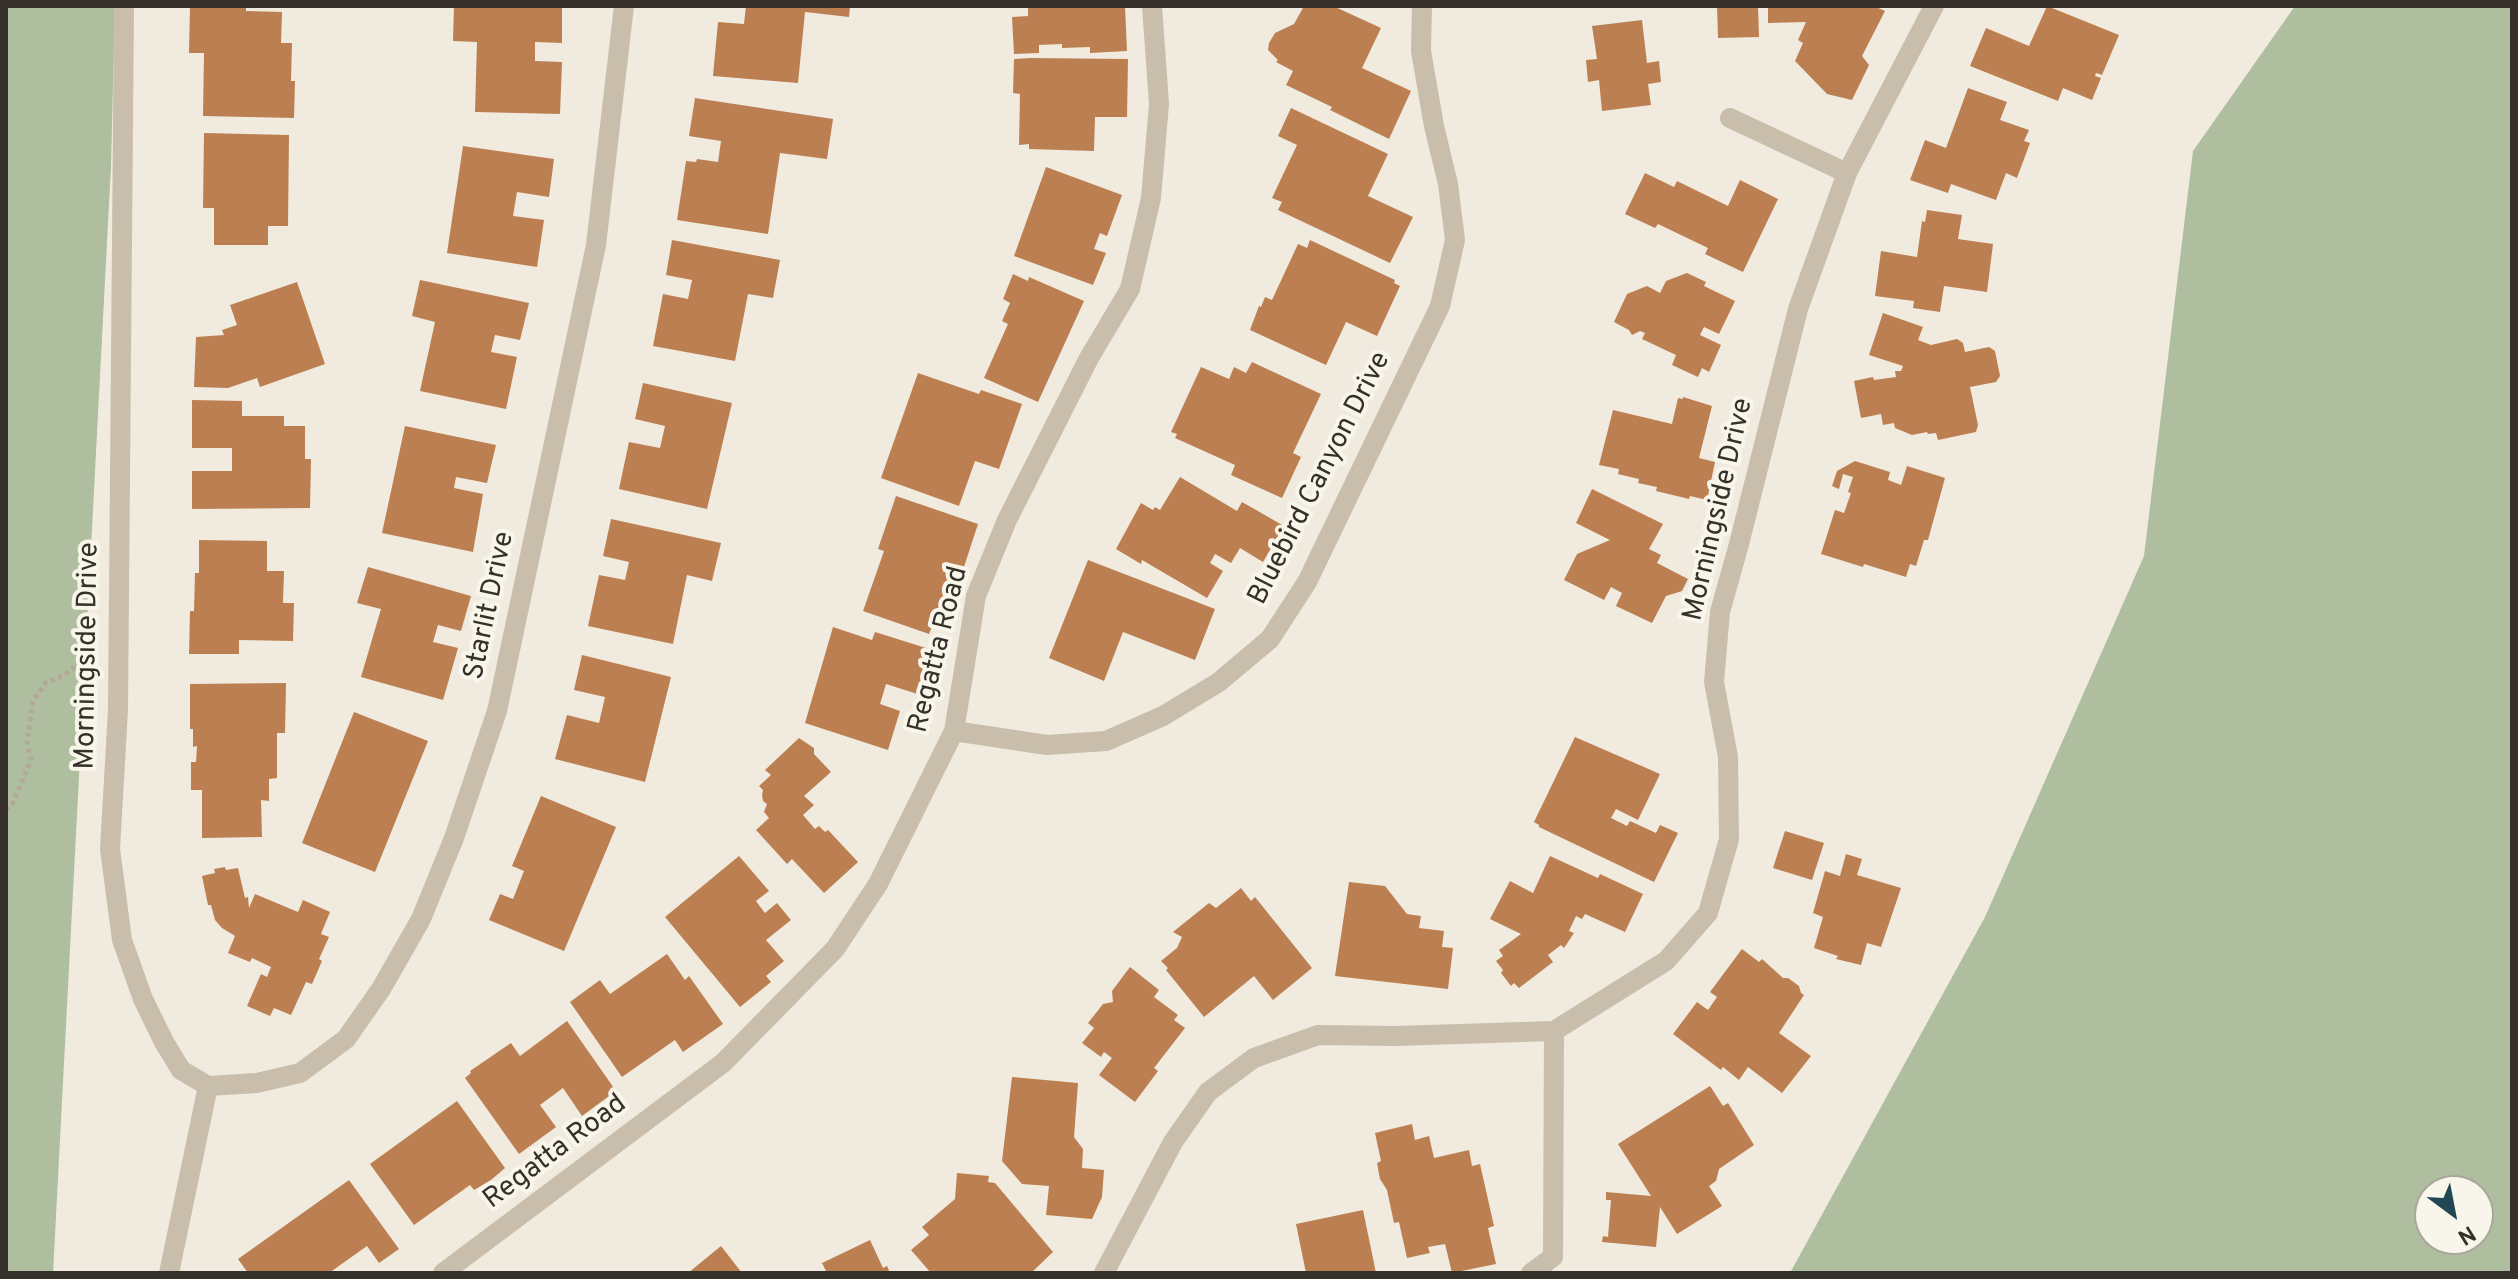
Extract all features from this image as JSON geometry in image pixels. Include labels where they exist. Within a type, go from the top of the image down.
[{"type":"street","name":"Morningside Drive","points":[[124,6],[119,650],[110,849],[122,940],[143,999],[181,1070],[208,1086]]},
{"type":"street","name":"Starlit Drive","points":[[208,1086],[257,1083],[300,1073],[346,1039],[381,989],[421,919],[454,838],[497,711],[596,245],[624,6]]},
{"type":"street","name":"Regatta Road","points":[[443,1273],[723,1063],[835,949],[878,884],[954,731],[976,596],[1007,520],[1089,358],[1130,289],[1151,198],[1159,104],[1152,6]]},
{"type":"street","name":"Bluebird Canyon Drive","points":[[954,731],[1047,745],[1106,741],[1163,716],[1219,682],[1270,639],[1307,582],[1440,306],[1455,240],[1448,184],[1421,51],[1422,6]]},
{"type":"street","name":"Morningside Drive","points":[[1554,1031],[1666,961],[1708,913],[1729,839],[1728,757],[1714,682],[1720,612],[1798,309],[1847,173],[1934,6]]},
{"type":"street","points":[[1730,118],[1847,173]]},
{"type":"street","points":[[1104,1273],[1173,1142],[1208,1092],[1254,1058],[1318,1035],[1554,1031],[1553,1257],[1531,1273]]},
{"type":"street","points":[[169,1273],[208,1086]]},
{"type":"path","points":[[6,810],[12,804],[31,761],[27,742],[33,701],[46,683],[76,666],[119,650]]},
{"type":"green space","points":[[6,6],[115,6],[111,166],[53,1273],[6,1273]]},
{"type":"green space","points":[[2295,6],[2512,6],[2512,1273],[1790,1273],[1985,917],[2144,556],[2193,151]]},
{"type":"building","points":[[190,6],[246,6],[246,11],[282,12],[281,43],[292,43],[294,118],[203,116],[204,53],[189,53]]},
{"type":"building","points":[[454,6],[562,7],[562,43],[535,42],[535,61],[562,62],[560,114],[475,112],[477,42],[453,41]]},
{"type":"building","points":[[746,6],[850,6],[849,17],[805,12],[798,83],[713,76],[718,22],[744,24]]},
{"type":"building","points":[[1028,6],[1125,6],[1127,51],[1090,53],[1090,47],[1062,48],[1062,44],[1039,45],[1039,53],[1014,54],[1012,17],[1028,16]]},
{"type":"building","points":[[1304,6],[1333,6],[1381,28],[1362,68],[1411,91],[1389,139],[1286,85],[1293,71],[1276,62],[1278,60],[1268,50],[1269,43],[1275,33],[1294,24]]},
{"type":"building","points":[[1717,6],[1758,6],[1759,37],[1718,38]]},
{"type":"building","points":[[1768,6],[1874,6],[1885,11],[1862,56],[1869,65],[1852,100],[1827,94],[1795,61],[1803,43],[1798,40],[1806,22],[1768,23]]},
{"type":"building","points":[[2047,6],[2119,35],[2102,75],[2096,73],[2095,76],[2101,78],[2092,100],[2063,88],[2058,101],[1970,66],[1986,28],[2029,46]]},
{"type":"building","points":[[1642,20],[1647,63],[1659,61],[1661,82],[1648,84],[1651,105],[1602,111],[1599,80],[1588,82],[1586,60],[1597,59],[1592,26]]},
{"type":"building","points":[[1014,59],[1128,59],[1127,117],[1095,117],[1094,151],[1029,149],[1029,144],[1019,145],[1020,94],[1013,93]]},
{"type":"building","points":[[1968,88],[2007,102],[2000,120],[2029,130],[2024,141],[2030,143],[2017,178],[2006,173],[1996,200],[1951,184],[1948,193],[1910,180],[1925,140],[1946,148]]},
{"type":"building","points":[[695,98],[833,119],[827,159],[780,153],[768,234],[677,220],[686,161],[718,162],[721,141],[689,136]]},
{"type":"building","points":[[1291,108],[1388,154],[1368,196],[1413,217],[1390,263],[1278,210],[1282,202],[1272,198],[1297,145],[1278,136]]},
{"type":"building","points":[[204,133],[289,135],[288,226],[268,226],[268,245],[214,245],[214,208],[203,208]]},
{"type":"building","points":[[463,146],[554,159],[549,197],[517,192],[513,216],[544,220],[537,267],[447,253]]},
{"type":"building","points":[[1046,167],[1122,195],[1107,236],[1100,233],[1094,249],[1106,253],[1093,285],[1014,256]]},
{"type":"building","points":[[1645,173],[1674,187],[1677,181],[1728,206],[1740,180],[1778,199],[1743,272],[1705,254],[1708,248],[1658,224],[1655,228],[1625,214]]},
{"type":"building","points":[[1927,210],[1962,215],[1958,239],[1993,244],[1987,292],[1944,286],[1940,312],[1913,308],[1914,301],[1875,296],[1881,251],[1917,257],[1922,221],[1925,222]]},
{"type":"building","points":[[672,240],[780,260],[773,298],[748,294],[735,361],[653,346],[663,294],[688,299],[692,280],[666,275]]},
{"type":"building","points":[[1310,240],[1395,280],[1394,283],[1400,286],[1377,336],[1346,322],[1326,365],[1250,330],[1265,297],[1272,300],[1298,244],[1307,248]]},
{"type":"building","points":[[1687,273],[1706,282],[1704,286],[1735,301],[1719,334],[1704,327],[1700,335],[1721,345],[1709,372],[1702,368],[1698,377],[1672,365],[1676,355],[1642,339],[1645,333],[1640,331],[1632,335],[1614,322],[1627,294],[1647,286],[1660,293],[1666,281]]},
{"type":"building","points":[[1013,274],[1028,281],[1029,277],[1084,301],[1038,402],[984,378],[1008,324],[1002,321],[1010,303],[1003,299]]},
{"type":"building","points":[[420,280],[529,303],[520,340],[495,335],[491,352],[517,357],[506,409],[420,391],[435,322],[412,316]]},
{"type":"building","points":[[297,282],[325,364],[260,387],[257,378],[228,388],[194,387],[196,337],[224,335],[222,330],[237,325],[230,305]]},
{"type":"building","points":[[1883,313],[1923,327],[1918,340],[1931,345],[1957,339],[1963,343],[1965,352],[1989,347],[1995,351],[2000,376],[1996,382],[1970,387],[1978,425],[1976,432],[1938,440],[1936,433],[1912,435],[1895,428],[1894,423],[1883,425],[1881,414],[1861,418],[1854,381],[1896,377],[1895,371],[1901,371],[1903,366],[1869,355]]},
{"type":"building","points":[[1252,362],[1321,394],[1293,453],[1301,457],[1282,498],[1231,475],[1235,465],[1175,438],[1177,434],[1171,432],[1201,367],[1229,379],[1234,367],[1246,373]]},
{"type":"building","points":[[918,373],[979,394],[981,390],[1022,404],[999,469],[975,461],[959,506],[881,478]]},
{"type":"building","points":[[643,383],[732,403],[707,509],[619,489],[629,442],[660,448],[665,426],[635,419]]},
{"type":"building","points":[[1678,398],[1712,406],[1699,458],[1715,462],[1707,500],[1656,491],[1657,487],[1618,474],[1619,469],[1599,465],[1613,410],[1672,424]]},
{"type":"building","points":[[192,400],[242,401],[242,416],[284,416],[284,426],[305,426],[305,459],[311,459],[310,508],[192,509],[192,471],[232,471],[232,448],[192,448]]},
{"type":"building","points":[[405,426],[496,445],[487,483],[456,477],[454,488],[483,494],[473,552],[382,533]]},
{"type":"building","points":[[1855,461],[1890,472],[1888,480],[1901,485],[1907,466],[1945,478],[1928,540],[1924,540],[1916,566],[1910,564],[1906,577],[1821,554],[1835,510],[1844,513],[1851,493],[1848,492],[1853,477],[1843,474],[1839,489],[1832,486],[1837,471]]},
{"type":"building","points":[[1180,477],[1237,511],[1242,502],[1284,526],[1263,562],[1240,548],[1231,563],[1215,554],[1210,563],[1223,571],[1207,598],[1142,560],[1141,564],[1116,549],[1141,503],[1153,510],[1155,507],[1160,510]]},
{"type":"building","points":[[1592,489],[1663,524],[1649,549],[1661,555],[1657,563],[1688,579],[1682,591],[1666,596],[1652,623],[1616,606],[1622,593],[1611,587],[1604,600],[1564,580],[1577,554],[1610,540],[1576,523]]},
{"type":"building","points":[[896,496],[978,524],[961,576],[953,573],[929,634],[863,611],[884,551],[878,549]]},
{"type":"building","points":[[611,519],[721,543],[712,581],[687,575],[673,644],[588,626],[599,575],[625,580],[629,562],[603,556]]},
{"type":"building","points":[[199,540],[267,541],[267,571],[284,571],[283,603],[294,603],[293,641],[239,640],[239,654],[189,654],[190,611],[194,611],[195,573],[199,573]]},
{"type":"building","points":[[1088,560],[1215,609],[1195,660],[1123,632],[1104,681],[1049,658]]},
{"type":"building","points":[[368,567],[471,596],[461,631],[438,625],[433,642],[458,648],[443,700],[361,677],[381,609],[357,603]]},
{"type":"building","points":[[833,627],[872,640],[875,632],[942,653],[927,697],[886,684],[880,704],[900,711],[888,750],[805,723]]},
{"type":"building","points":[[582,655],[671,677],[645,782],[555,759],[567,715],[599,723],[605,697],[574,690]]},
{"type":"building","points":[[286,683],[285,733],[277,733],[277,778],[269,779],[269,801],[261,800],[262,837],[202,838],[202,790],[191,790],[191,762],[196,762],[197,746],[193,747],[193,729],[190,729],[190,684]]},
{"type":"building","points":[[354,712],[428,741],[375,872],[302,843]]},
{"type":"building","points":[[1575,737],[1660,774],[1638,820],[1616,809],[1611,818],[1627,826],[1630,821],[1656,833],[1660,825],[1678,833],[1654,882],[1534,822]]},
{"type":"building","points":[[799,738],[814,748],[814,754],[831,772],[804,796],[814,805],[803,815],[815,829],[819,826],[825,832],[828,830],[858,862],[824,893],[792,859],[787,864],[756,830],[769,818],[764,812],[767,804],[763,801],[763,790],[759,786],[771,775],[765,770]]},
{"type":"building","points":[[541,796],[616,827],[564,951],[489,920],[500,894],[513,899],[524,871],[512,866]]},
{"type":"building","points":[[1785,831],[1824,843],[1812,880],[1773,868]]},
{"type":"building","points":[[1846,854],[1862,859],[1857,875],[1901,888],[1881,947],[1867,943],[1861,965],[1836,959],[1838,956],[1814,948],[1823,917],[1813,913],[1825,871],[1840,876]]},
{"type":"building","points":[[739,856],[769,891],[756,901],[765,913],[777,903],[791,920],[766,940],[784,961],[766,976],[771,982],[740,1007],[665,917]]},
{"type":"building","points":[[1550,856],[1643,894],[1625,932],[1585,914],[1582,919],[1576,916],[1569,931],[1574,933],[1564,948],[1561,945],[1548,955],[1553,962],[1519,988],[1514,983],[1511,986],[1496,961],[1503,956],[1499,950],[1521,934],[1490,919],[1510,881],[1533,893]]},
{"type":"building","points":[[225,867],[226,870],[238,868],[249,908],[255,894],[298,912],[303,900],[330,912],[321,934],[329,937],[319,959],[322,961],[312,984],[306,982],[291,1015],[274,1008],[270,1016],[247,1006],[261,974],[267,977],[271,967],[252,958],[250,962],[228,953],[235,936],[215,920],[211,905],[208,905],[202,876]]},
{"type":"building","points":[[1349,882],[1385,886],[1407,914],[1421,916],[1419,928],[1444,931],[1442,947],[1453,948],[1448,989],[1335,976]]},
{"type":"building","points":[[1241,888],[1251,901],[1255,897],[1312,968],[1273,1000],[1254,976],[1204,1017],[1161,961],[1177,948],[1182,937],[1173,932],[1209,903],[1216,908]]},
{"type":"building","points":[[1742,949],[1759,962],[1762,959],[1783,978],[1799,986],[1804,995],[1779,1033],[1811,1056],[1782,1093],[1748,1067],[1739,1080],[1673,1034],[1697,1002],[1708,1010],[1717,997],[1710,992]]},
{"type":"building","points":[[667,954],[685,980],[689,976],[723,1024],[683,1052],[675,1040],[622,1077],[570,1002],[600,980],[610,994]]},
{"type":"building","points":[[1130,967],[1159,990],[1154,997],[1178,1015],[1174,1020],[1185,1028],[1154,1068],[1158,1071],[1135,1102],[1099,1075],[1112,1058],[1104,1052],[1101,1057],[1082,1043],[1094,1028],[1088,1023],[1103,1004],[1113,1002],[1112,991]]},
{"type":"building","points":[[567,1021],[616,1091],[582,1116],[563,1088],[540,1105],[556,1127],[519,1154],[465,1078],[470,1071],[511,1043],[520,1056]]},
{"type":"building","points":[[1012,1077],[1078,1083],[1074,1137],[1083,1149],[1082,1168],[1104,1170],[1102,1197],[1092,1219],[1046,1215],[1049,1186],[1022,1184],[1002,1161]]},
{"type":"building","points":[[1710,1086],[1723,1106],[1728,1103],[1754,1145],[1719,1169],[1716,1181],[1709,1186],[1722,1206],[1677,1234],[1660,1207],[1656,1247],[1602,1242],[1603,1236],[1608,1237],[1611,1200],[1606,1200],[1606,1192],[1651,1196],[1618,1144]]},
{"type":"building","points":[[457,1101],[505,1168],[474,1190],[470,1185],[414,1225],[370,1164]]},
{"type":"building","points":[[1412,1124],[1415,1140],[1429,1136],[1434,1158],[1469,1150],[1472,1166],[1480,1164],[1494,1226],[1488,1228],[1496,1264],[1452,1273],[1445,1244],[1428,1247],[1430,1253],[1407,1258],[1399,1222],[1394,1223],[1387,1190],[1380,1179],[1377,1163],[1381,1161],[1375,1133]]},
{"type":"building","points":[[957,1173],[989,1176],[988,1182],[995,1183],[1053,1252],[1031,1273],[931,1273],[911,1250],[929,1235],[922,1227],[955,1199]]},
{"type":"building","points":[[349,1180],[399,1249],[379,1263],[367,1246],[329,1273],[248,1273],[238,1259]]},
{"type":"building","points":[[1363,1210],[1376,1273],[1306,1273],[1296,1224]]},
{"type":"building","points":[[870,1240],[883,1268],[887,1266],[890,1273],[827,1273],[822,1263]]},
{"type":"building","points":[[721,1246],[742,1273],[688,1273]]}]
